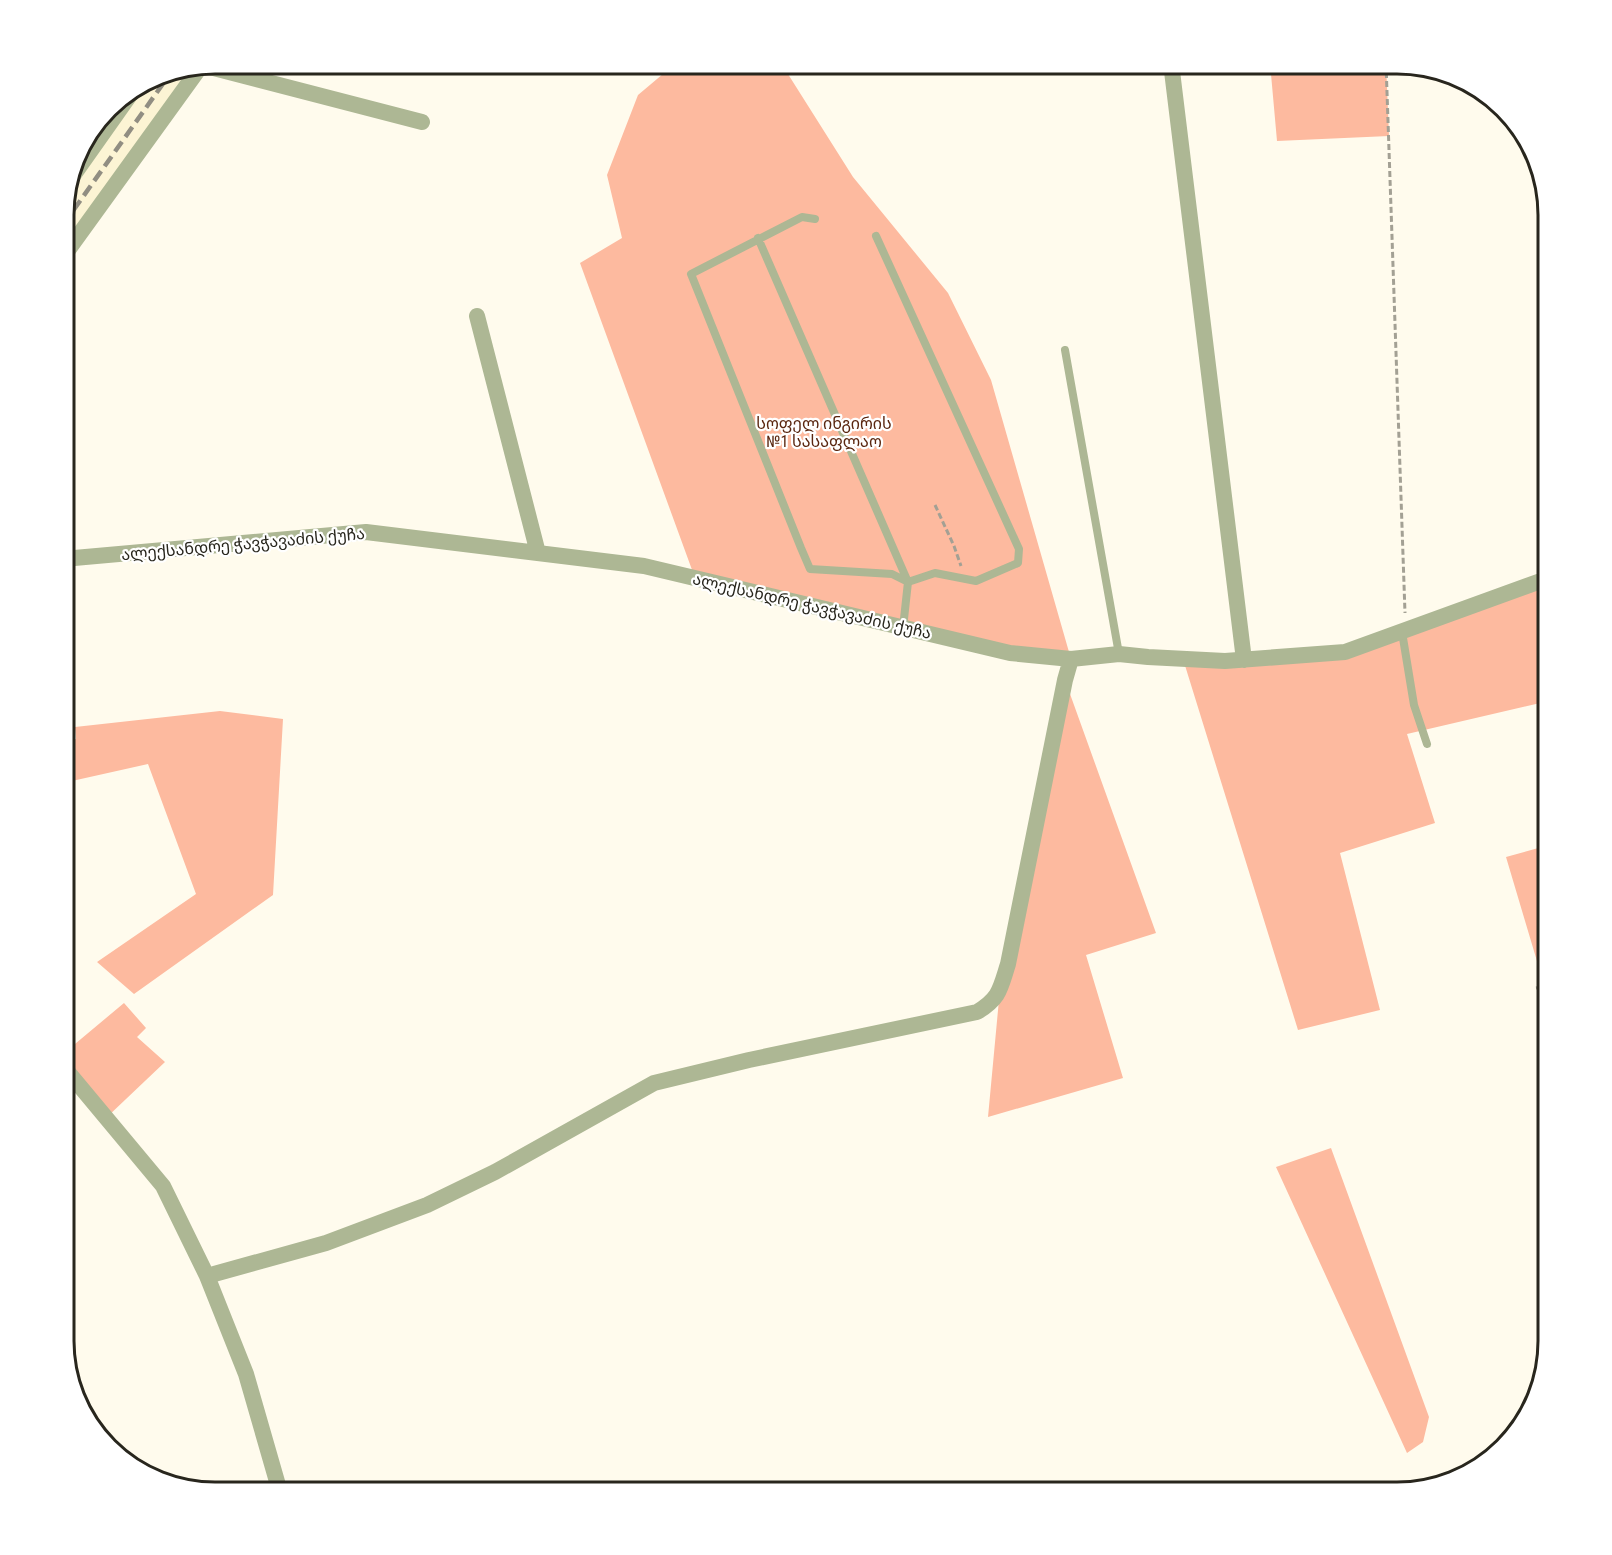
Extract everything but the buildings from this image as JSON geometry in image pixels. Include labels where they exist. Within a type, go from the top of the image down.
[{"type":"street","points":[[228,73],[422,123]]},
{"type":"street","points":[[1172,74],[1244,660]]},
{"type":"street","points":[[74,242],[194,75]]},
{"type":"street","points":[[84,160],[117,113]]},
{"type":"street","points":[[477,316],[538,553]]},
{"type":"street","name":"ალექსანდრე ჭავჭავაძის ქუჩა","points":[[74,558],[366,532],[644,566],[1010,653],[1071,658],[1119,654],[1206,660],[1244,660],[1345,652],[1538,582]]},
{"type":"street","points":[[207,1276],[326,1243],[427,1205],[495,1172],[654,1083],[749,1060],[977,1012],[992,1003],[1000,989],[1008,964],[1062,692],[1071,658]]},
{"type":"street","points":[[73,1078],[163,1186],[207,1276],[246,1374],[277,1482]]},
{"type":"lane","points":[[815,219],[802,217],[691,274],[810,569],[892,574],[908,582],[935,573],[976,581],[1018,563],[1019,549],[876,236]]},
{"type":"lane","points":[[758,238],[908,582],[903,628]]},
{"type":"lane","points":[[1065,350],[1119,654]]},
{"type":"lane","points":[[1404,631],[1414,705],[1427,744]]},
{"type":"path","points":[[1386,74],[1404,631]]},
{"type":"path","points":[[935,505],[954,546],[965,579]]},
{"type":"shaded area","points":[[194,75],[74,242],[75,196],[84,160],[117,113],[136,97],[160,84]]},
{"type":"green space","name":"სოფელ ინგირის №1 სასაფლაო","points":[[664,73],[788,73],[853,177],[948,293],[991,380],[1071,659],[695,578],[580,263],[622,238],[607,175],[638,95]]},
{"type":"green space","points":[[1271,74],[1386,74],[1389,136],[1277,141]]},
{"type":"green space","points":[[1538,582],[1538,704],[1407,734],[1435,823],[1340,853],[1380,1010],[1298,1030],[1183,659],[1345,652]]},
{"type":"green space","points":[[1065,680],[1156,933],[1086,955],[1123,1078],[988,1117],[1000,989]]},
{"type":"green space","points":[[220,711],[283,719],[273,895],[134,994],[97,962],[196,894],[148,764],[73,781],[75,727]]},
{"type":"green space","points":[[1538,848],[1538,965],[1506,857]]},
{"type":"green space","points":[[124,1003],[146,1028],[137,1037],[165,1062],[106,1118],[73,1078],[73,1045]]},
{"type":"green space","points":[[1331,1148],[1429,1417],[1423,1442],[1407,1453],[1276,1167]]},
{"type":"railway","points":[[74,209],[164,83]]}]
